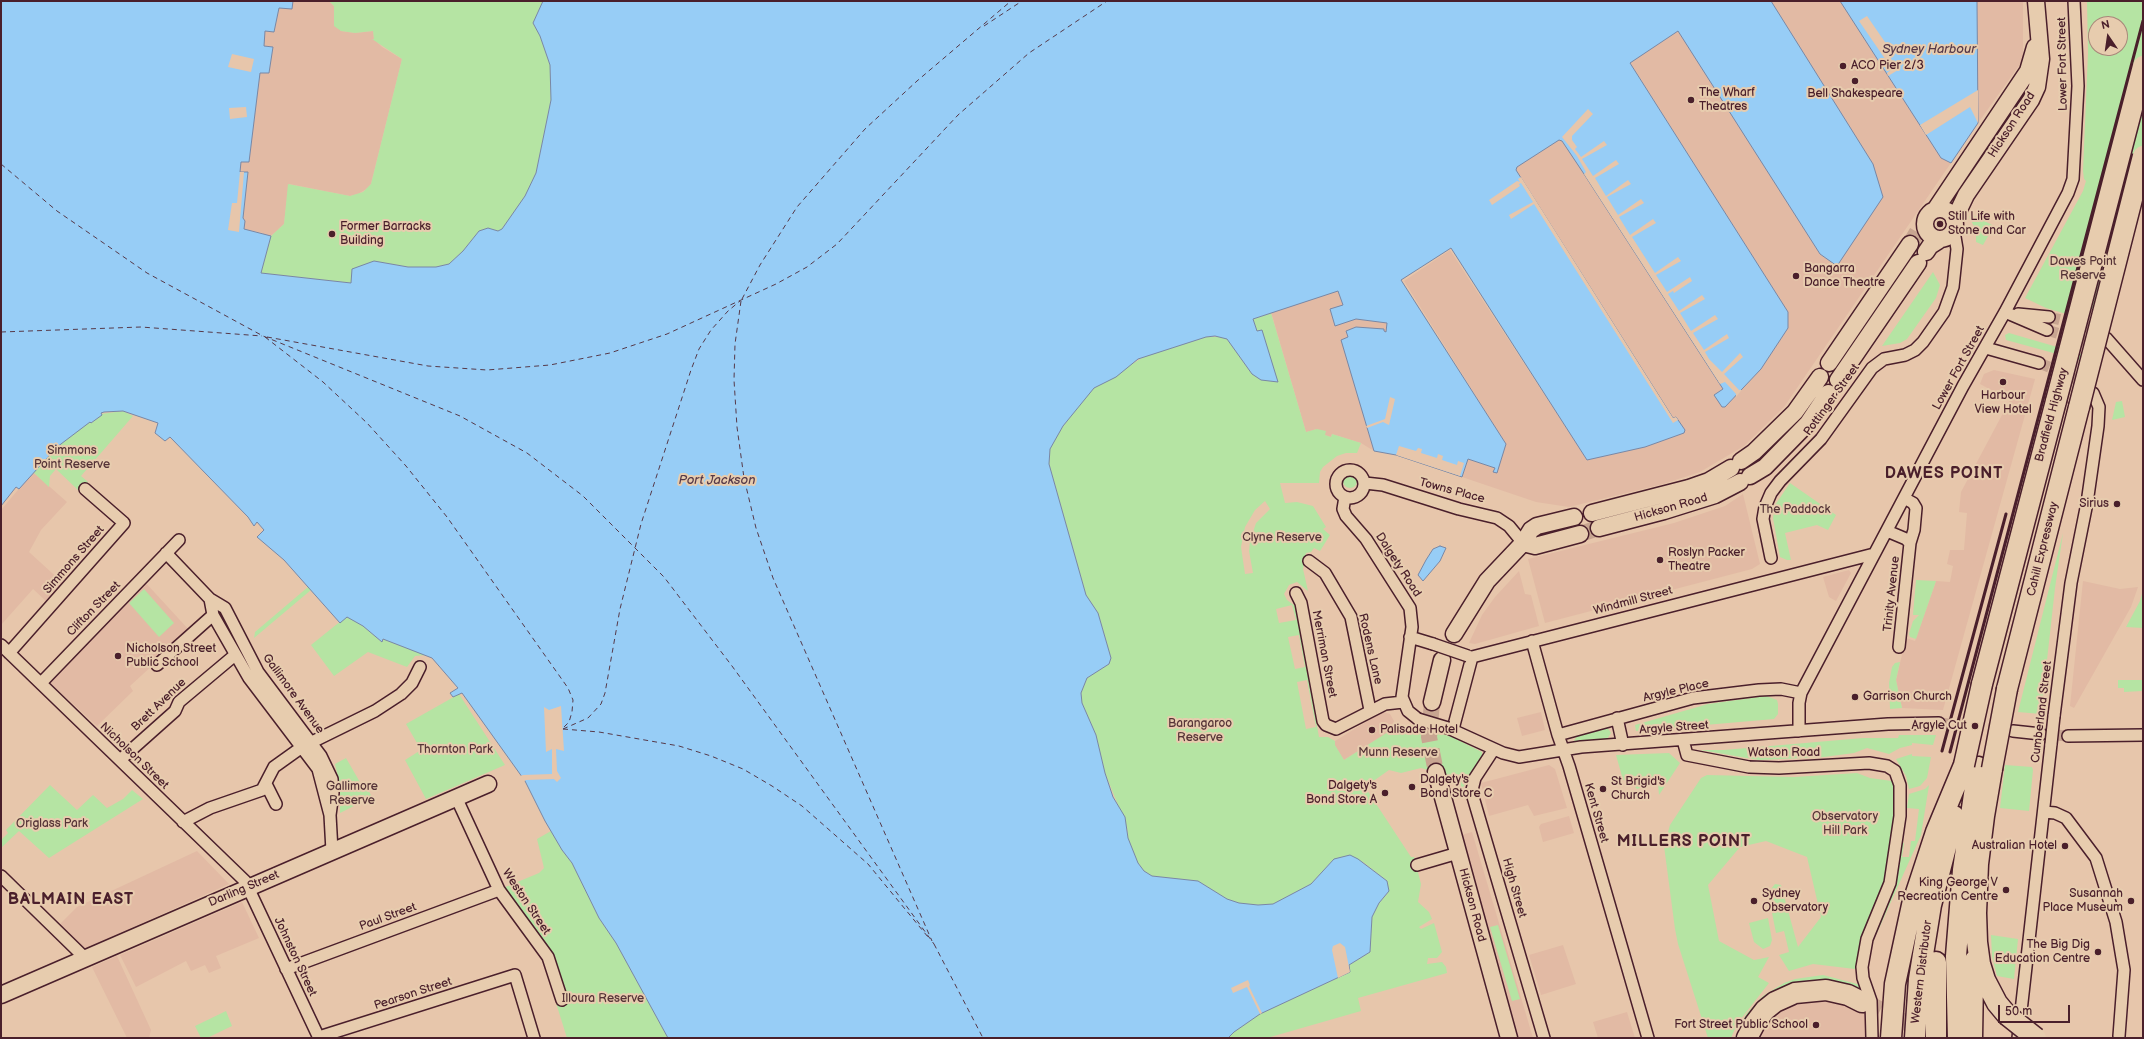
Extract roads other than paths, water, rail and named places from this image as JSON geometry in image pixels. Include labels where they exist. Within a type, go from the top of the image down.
[{"type":"highway","name":"Bradfield Highway","points":[[1978,767],[1994,636],[2143,66]]},
{"type":"highway","name":"Bradfield Highway","points":[[1978,767],[1988,715],[2006,641],[2143,116]]},
{"type":"highway","name":"Cahill Expressway","points":[[1976,957],[1978,864],[1984,816],[1978,767],[2002,713],[2143,156]]},
{"type":"highway","name":"Western Distributor","points":[[1914,1038],[1920,979],[1931,905],[1954,816],[1978,767]]},
{"type":"highway","points":[[1944,1038],[1956,956],[1963,870],[1978,767]]},
{"type":"highway","points":[[1891,1038],[1895,984],[1911,911],[1927,858],[1978,767]]},
{"type":"highway","points":[[1927,1038],[1950,859],[1954,816]]},
{"type":"highway","points":[[1956,956],[1958,1038]]},
{"type":"highway","points":[[1976,957],[1988,986],[2007,1015],[2036,1038]]},
{"type":"highway","points":[[1972,1038],[1976,957]]},
{"type":"highway","points":[[1976,957],[1981,1038]]},
{"type":"highway","points":[[1936,962],[1936,1038]]},
{"type":"highway","points":[[1899,1038],[1900,963]]},
{"type":"highway","points":[[1747,1038],[1755,1023],[1765,1010],[1775,1002],[1795,993],[1826,990],[1848,995],[1862,1002]]},
{"type":"street","name":"Hickson Road","points":[[1838,380],[1930,246],[1949,231],[1966,195],[2035,93],[2039,80],[2040,64],[2036,1]]},
{"type":"street","name":"Lower Fort Street","points":[[1799,731],[1799,710],[1802,693],[1963,386],[1986,348],[2068,193],[2073,179],[2078,86],[2074,1]]},
{"type":"street","name":"Hickson Road","points":[[1917,233],[1927,217],[1935,210],[2028,71],[2035,46],[2037,21]]},
{"type":"street","points":[[1829,364],[1917,233],[1928,233],[1934,238],[1949,231],[1951,214],[1945,210],[1935,210]]},
{"type":"street","name":"Pottinger Street","points":[[1771,558],[1764,519],[1765,507],[1771,493],[1780,481],[1821,440],[1872,368],[1884,359],[1905,355],[1915,350],[1923,342],[1944,312],[1953,287],[1957,249],[1955,237],[1949,231]]},
{"type":"street","points":[[2005,312],[2049,317]]},
{"type":"street","points":[[2005,312],[2047,330]]},
{"type":"street","points":[[2106,338],[2140,376]]},
{"type":"street","points":[[1986,348],[2039,363]]},
{"type":"street","points":[[2110,349],[2122,357],[2140,376]]},
{"type":"street","name":"Hickson Road","points":[[1592,513],[1689,488],[1709,481],[1754,452],[1795,412],[1820,377]]},
{"type":"street","name":"Cumberland Street","points":[[2018,1038],[2054,716],[2071,583],[2086,503],[2100,413],[2093,393]]},
{"type":"street","name":"Hickson Road","points":[[1599,528],[1664,511],[1715,495],[1745,479],[1765,467],[1808,423],[1828,394]]},
{"type":"street","points":[[1349,469],[1354,469],[1362,474],[1365,483],[1362,492],[1355,498],[1345,497],[1339,493],[1336,485],[1341,473],[1349,469]]},
{"type":"street","name":"Towns Place","points":[[1365,483],[1383,485],[1459,509],[1498,518],[1510,526],[1523,543]]},
{"type":"street","name":"Simmons Street","points":[[5,649],[124,523],[85,489]]},
{"type":"street","name":"Dalgety Road","points":[[1345,497],[1343,509],[1346,516],[1366,539],[1410,608],[1412,621],[1402,692],[1403,702]]},
{"type":"street","name":"Trinity Avenue","points":[[1899,647],[1910,543],[1914,530],[1916,508],[1914,503],[1904,498]]},
{"type":"street","points":[[1454,634],[1487,581],[1523,543],[1531,530],[1537,526],[1574,517]]},
{"type":"street","name":"Trinity Avenue","points":[[1887,531],[1906,539],[1910,543]]},
{"type":"street","points":[[1523,543],[1535,546],[1580,534]]},
{"type":"street","name":"Clifton Street","points":[[40,683],[179,540]]},
{"type":"street","name":"Gallimore Avenue","points":[[166,553],[210,599],[224,608],[258,672],[307,744]]},
{"type":"street","name":"Windmill Street","points":[[1470,656],[1874,554]]},
{"type":"street","name":"Rodens Lane","points":[[1309,561],[1325,573],[1351,617],[1370,710]]},
{"type":"street","name":"Merriman Street","points":[[1296,593],[1302,603],[1324,721],[1330,728],[1336,729],[1370,710]]},
{"type":"street","name":"Gallimore Avenue","points":[[210,599],[213,614],[249,678],[327,766],[332,779],[333,792],[330,815],[332,851]]},
{"type":"street","points":[[157,665],[213,614]]},
{"type":"street","points":[[1410,637],[1470,656],[1451,728]]},
{"type":"street","name":"Kent Street","points":[[1532,641],[1562,749],[1648,1038]]},
{"type":"street","name":"Nicholson Street","points":[[5,649],[245,881],[248,888]]},
{"type":"street","name":"Brett Avenue","points":[[120,760],[175,711],[179,702],[236,655]]},
{"type":"street","points":[[1432,702],[1442,660]]},
{"type":"street","points":[[183,822],[210,808],[262,790],[274,767],[307,744],[375,711],[401,694],[412,683],[420,667]]},
{"type":"street","name":"Argyle Place","points":[[1558,735],[1693,698],[1759,690],[1781,690],[1802,693]]},
{"type":"street","points":[[1370,710],[1385,704],[1403,702]]},
{"type":"street","name":"Argyle Street","points":[[1403,702],[1410,713],[1418,719],[1451,728],[1494,749],[1519,757],[1562,749],[1888,724],[1939,723]]},
{"type":"street","points":[[1617,718],[1623,745]]},
{"type":"street","points":[[2013,731],[2041,734]]},
{"type":"street","points":[[2068,736],[2143,735]]},
{"type":"street","name":"Watson Road","points":[[1683,740],[1687,755],[1749,767],[1779,768],[1869,763],[1887,766],[1895,771],[1900,785],[1900,816],[1890,883],[1868,939],[1862,967],[1863,978],[1871,1001],[1872,1038]]},
{"type":"street","name":"High Street","points":[[1494,749],[1475,778],[1472,790],[1473,796],[1544,1038]]},
{"type":"street","name":"Hickson Road","points":[[1436,772],[1509,1038]]},
{"type":"street","points":[[266,784],[276,804]]},
{"type":"street","name":"Darling Street","points":[[1,995],[488,784]]},
{"type":"street","name":"Weston Street","points":[[456,797],[499,890],[548,957],[562,1000]]},
{"type":"street","points":[[2044,812],[2055,813],[2066,818],[2096,858],[2116,922],[2124,970],[2119,1036]]},
{"type":"street","points":[[1417,865],[1458,853]]},
{"type":"street","points":[[1,876],[85,958]]},
{"type":"street","name":"Johnston Street","points":[[248,888],[319,1038]]},
{"type":"street","name":"Paul Street","points":[[286,969],[499,890]]},
{"type":"street","name":"Pearson Street","points":[[319,1038],[515,975],[534,1038]]},
{"type":"water","name":"Port Jackson","points":[[1,1],[293,1],[292,9],[279,8],[274,32],[265,31],[264,46],[273,47],[269,73],[260,73],[249,162],[241,162],[240,172],[248,172],[243,218],[245,221],[244,229],[271,236],[261,273],[351,283],[352,269],[374,261],[408,267],[436,267],[449,264],[463,251],[479,231],[488,228],[498,231],[502,229],[525,196],[536,173],[551,100],[550,65],[540,36],[533,23],[543,1],[1771,1],[1873,164],[1883,197],[1837,266],[1820,254],[1678,31],[1630,63],[1788,312],[1788,328],[1761,369],[1725,407],[1722,407],[1714,395],[1723,389],[1584,174],[1562,141],[1559,140],[1517,167],[1516,170],[1673,418],[1676,417],[1685,430],[1684,433],[1645,447],[1587,460],[1451,248],[1401,280],[1506,444],[1497,473],[1493,472],[1495,468],[1468,459],[1462,477],[1396,455],[1374,451],[1341,340],[1348,337],[1346,331],[1356,327],[1384,329],[1386,332],[1387,323],[1356,319],[1335,326],[1330,309],[1343,305],[1338,291],[1253,319],[1257,331],[1262,330],[1278,382],[1261,380],[1252,374],[1227,339],[1215,336],[1206,337],[1138,359],[1116,377],[1094,388],[1063,426],[1050,449],[1049,464],[1086,595],[1098,613],[1111,658],[1109,664],[1087,678],[1081,693],[1082,703],[1096,735],[1105,773],[1113,797],[1125,817],[1128,838],[1138,863],[1144,871],[1152,876],[1198,881],[1227,899],[1239,903],[1258,905],[1273,904],[1311,884],[1334,859],[1350,855],[1358,859],[1387,881],[1389,891],[1379,903],[1372,917],[1370,952],[1349,965],[1350,972],[1260,1014],[1228,1038],[668,1038],[616,943],[599,918],[572,863],[562,850],[545,821],[525,781],[462,693],[453,697],[450,693],[458,688],[432,658],[383,639],[382,642],[363,626],[347,617],[340,623],[284,560],[257,537],[264,530],[257,522],[254,526],[248,517],[170,437],[165,441],[155,433],[158,423],[123,411],[101,413],[102,415],[91,423],[90,422],[57,447],[19,489],[16,487],[1,506]]},
{"type":"water","name":"Sydney Harbour","points":[[1840,1],[1977,1],[1978,123],[1951,163],[1941,158]]},
{"type":"water","points":[[1440,546],[1446,548],[1440,561],[1423,581],[1418,575],[1433,549]]},
{"type":"tunnel","points":[[1910,244],[1917,232]]},
{"type":"tunnel","points":[[2049,317],[2085,326],[2102,334]]},
{"type":"tunnel","points":[[2047,330],[2110,349]]},
{"type":"tunnel","points":[[2039,363],[2067,374],[2088,386]]},
{"type":"tunnel","points":[[1580,534],[1599,528]]},
{"type":"tunnel","points":[[1432,702],[1429,737],[1436,772]]},
{"type":"tunnel","points":[[1939,723],[2003,730]]},
{"type":"tunnel","points":[[2042,734],[2068,736]]},
{"type":"tunnel","points":[[1862,1002],[1931,1038]]},
{"type":"railway","points":[[1950,752],[2143,21]]},
{"type":"railway","points":[[1942,751],[2006,514]]},
{"type":"place","name":"ACO Pier 2/3","points":[[1843,66]]},
{"type":"place","name":"Bell Shakespeare","points":[[1855,81]]},
{"type":"place","name":"The Wharf Theatres","points":[[1691,100]]},
{"type":"place","name":"Still Life with Stone and Car","points":[[1940,224]]},
{"type":"place","name":"Former Barracks Building","points":[[332,234]]},
{"type":"place","name":"Bangarra Dance Theatre","points":[[1796,276]]},
{"type":"place","name":"Harbour View Hotel","points":[[2003,382]]},
{"type":"place","name":"Sirius","points":[[2117,504]]},
{"type":"place","name":"Roslyn Packer Theatre","points":[[1660,560]]},
{"type":"place","name":"Nicholson Street Public School","points":[[118,656]]},
{"type":"place","name":"Garrison Church","points":[[1855,697]]},
{"type":"place","name":"Argyle Cut","points":[[1975,726]]},
{"type":"place","name":"Palisade Hotel","points":[[1372,730]]},
{"type":"place","name":"Dalgety's Bond Store C","points":[[1412,787]]},
{"type":"place","name":"St Brigid's Church","points":[[1603,789]]},
{"type":"place","name":"Dalgety's Bond Store A","points":[[1385,793]]},
{"type":"place","name":"Australian Hotel","points":[[2065,846]]},
{"type":"place","name":"King George V Recreation Centre","points":[[2006,890]]},
{"type":"place","name":"Sydney Observatory","points":[[1754,901]]},
{"type":"place","name":"Susannah Place Museum","points":[[2131,901]]},
{"type":"place","name":"The Big Dig Education Centre","points":[[2098,952]]},
{"type":"place","name":"Fort Street Public School","points":[[1816,1025]]},
{"type":"district","name":"DAWES POINT","points":[[1944,474]]},
{"type":"district","name":"MILLERS POINT","points":[[1684,842]]},
{"type":"district","name":"BALMAIN EAST","points":[[71,900]]},
{"type":"park label","name":"Dawes Point Reserve","points":[[2083,269]]},
{"type":"park label","name":"Simmons Point Reserve","points":[[72,458]]},
{"type":"park label","name":"The Paddock","points":[[1795,510]]},
{"type":"park label","name":"Clyne Reserve","points":[[1282,538]]},
{"type":"park label","name":"Barangaroo Reserve","points":[[1200,731]]},
{"type":"park label","name":"Thornton Park","points":[[455,750]]},
{"type":"park label","name":"Munn Reserve","points":[[1398,753]]},
{"type":"park label","name":"Gallimore Reserve","points":[[352,794]]},
{"type":"park label","name":"Origlass Park","points":[[52,824]]},
{"type":"park label","name":"Observatory Hill Park","points":[[1845,824]]},
{"type":"park label","name":"Illoura Reserve","points":[[603,999]]}]
